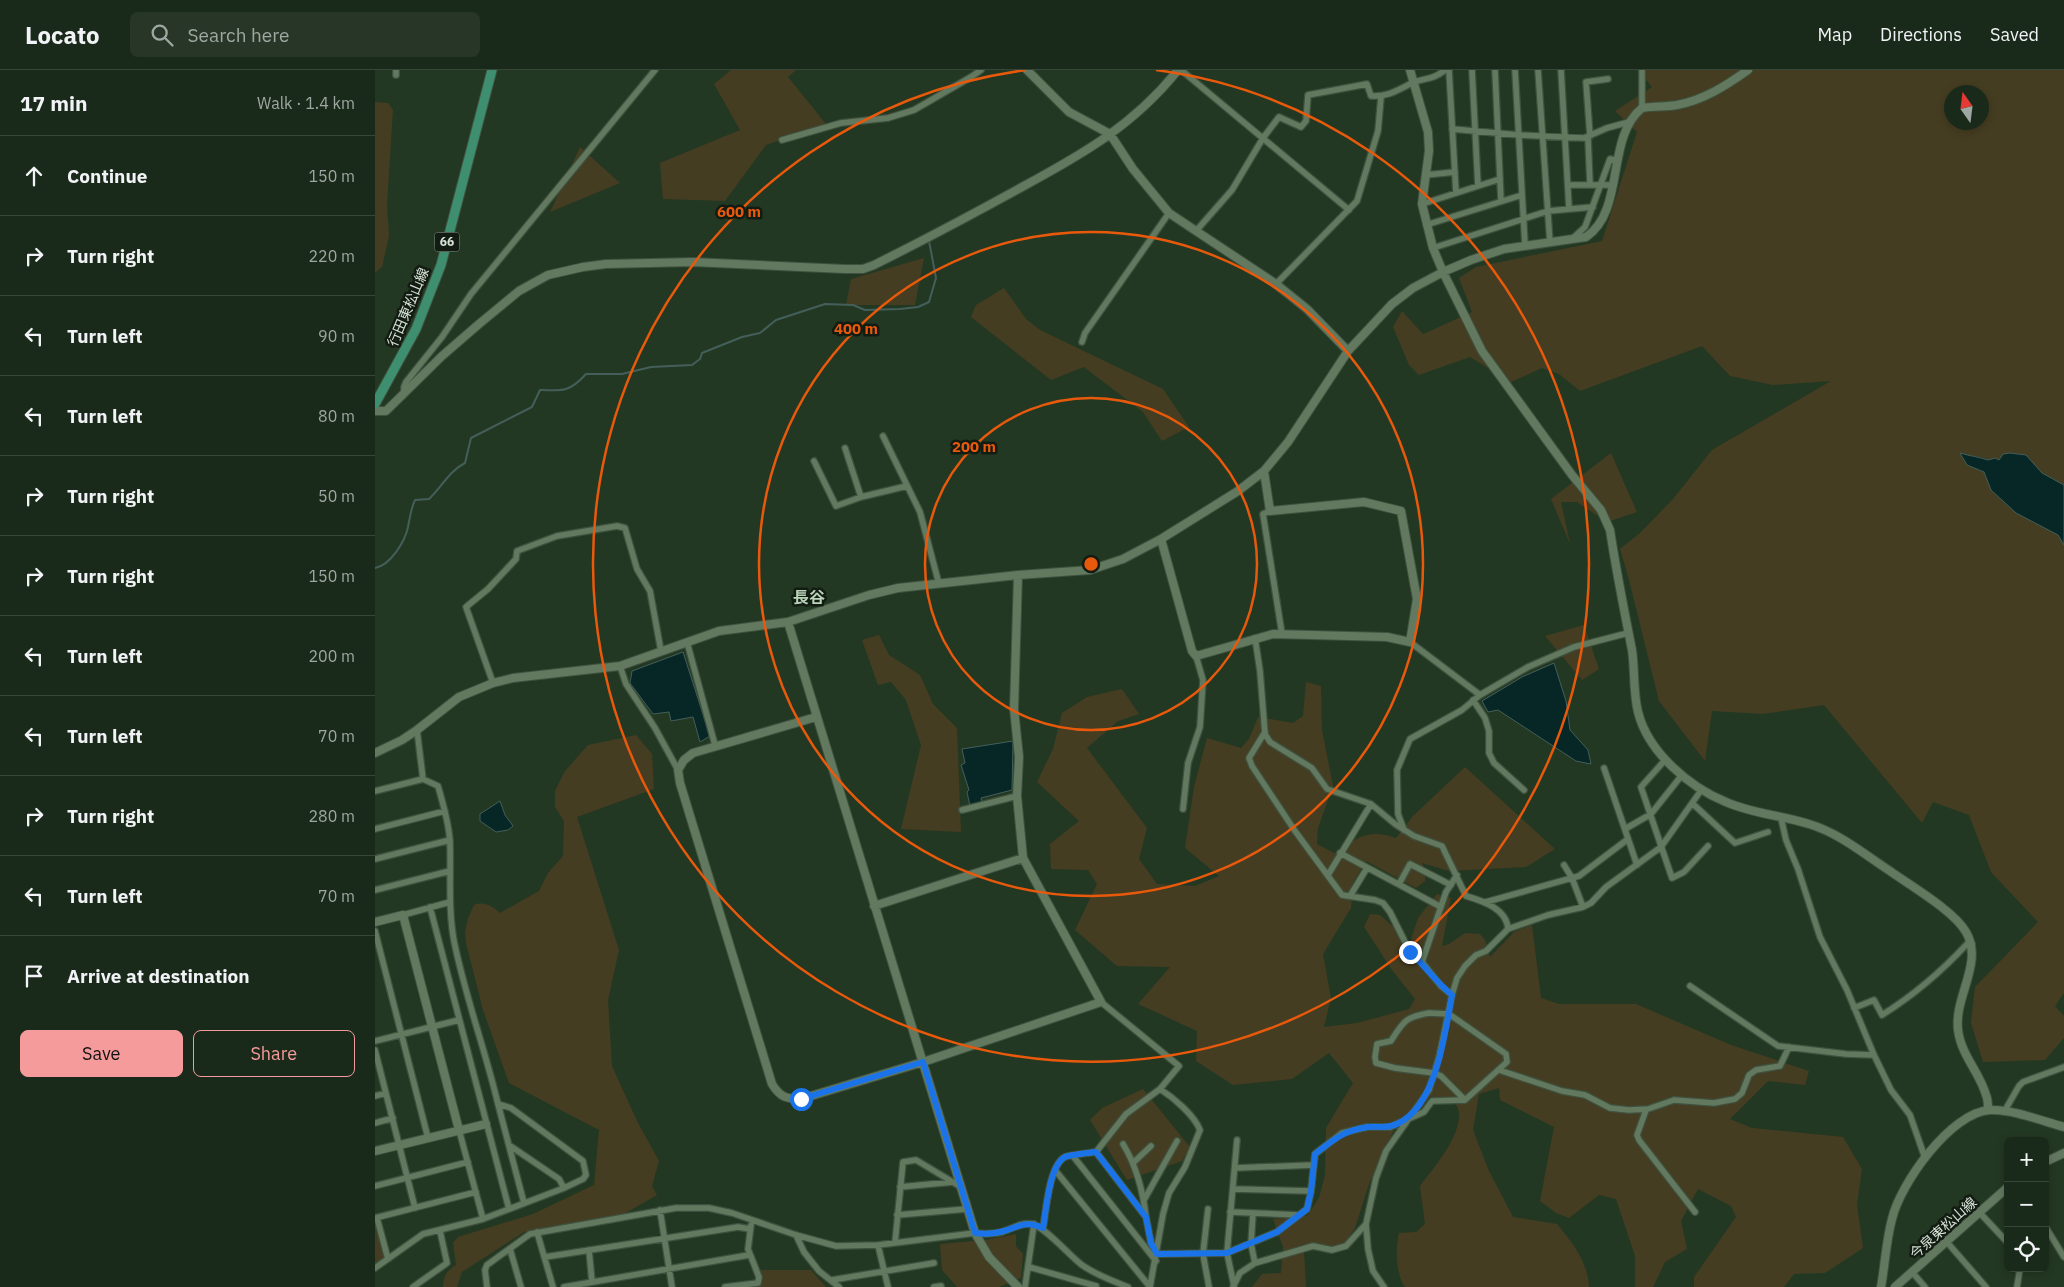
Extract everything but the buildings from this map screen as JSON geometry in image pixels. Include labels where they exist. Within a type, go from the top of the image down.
[{"type":"main road","name":"行田東松山線","points":[[375,404],[416,329],[441,265],[492,70]]},
{"type":"street","points":[[404,394],[404,387],[407,382],[442,337],[471,294],[655,70]]},
{"type":"street","points":[[782,140],[841,123],[888,118],[914,110],[981,70]]},
{"type":"street","points":[[1027,70],[1069,112],[1110,134],[1133,169],[1169,213],[1276,284],[1307,309],[1348,351]]},
{"type":"street","points":[[375,411],[386,411],[479,324],[506,304],[519,291],[548,275],[606,264],[693,262],[863,269],[890,257],[1084,153],[1138,113],[1179,70],[1349,210]]},
{"type":"street","points":[[1410,70],[1428,132],[1429,151],[1422,204],[1433,248],[1482,350],[1572,475],[1601,510],[1610,530],[1634,663],[1634,693],[1644,729],[1665,760],[1682,775],[1723,802],[1781,818],[1808,823],[1833,833],[1959,921],[1972,944],[1973,959],[1958,1005],[1958,1031],[1967,1059],[1986,1094],[1988,1110]]},
{"type":"street","points":[[1196,231],[1232,190],[1263,138],[1279,117],[1301,127],[1306,121],[1308,95],[1367,84],[1371,96],[1381,97],[1399,91],[1414,83],[1434,79],[1445,70]]},
{"type":"street","points":[[1449,70],[1456,193]]},
{"type":"street","points":[[1472,70],[1478,186]]},
{"type":"street","points":[[1495,70],[1501,202]]},
{"type":"street","points":[[1515,70],[1525,245]]},
{"type":"street","points":[[1538,70],[1550,243]]},
{"type":"street","points":[[1561,70],[1569,208]]},
{"type":"street","points":[[375,753],[402,740],[417,730],[459,697],[493,682],[620,666],[719,631],[788,622],[869,595],[898,588],[1096,569],[1123,559],[1161,539],[1238,491],[1264,471],[1288,442],[1348,351],[1392,304],[1413,288],[1471,260],[1525,245],[1586,237],[1596,230],[1606,212],[1629,122],[1642,108],[1643,70]]},
{"type":"street","points":[[1642,108],[1677,105],[1697,99],[1721,89],[1748,70]]},
{"type":"street","points":[[1590,184],[1586,82],[1608,79]]},
{"type":"street","points":[[1276,284],[1357,201],[1361,182],[1378,131],[1381,97]]},
{"type":"street","points":[[1452,129],[1565,138],[1589,137],[1607,128],[1629,122]]},
{"type":"street","points":[[1572,239],[1585,227],[1611,159],[1618,161]]},
{"type":"street","points":[[1426,175],[1455,172]]},
{"type":"street","points":[[1422,204],[1500,179]]},
{"type":"street","points":[[1568,185],[1612,185]]},
{"type":"street","points":[[1426,224],[1523,195]]},
{"type":"street","points":[[1433,248],[1548,211],[1593,207]]},
{"type":"street","points":[[1082,342],[1085,333],[1169,213]]},
{"type":"street","points":[[883,436],[886,438],[920,512],[939,584]]},
{"type":"street","points":[[845,448],[861,497]]},
{"type":"street","points":[[814,460],[836,506],[861,497],[907,486]]},
{"type":"street","points":[[1264,471],[1270,512]]},
{"type":"street","points":[[1282,634],[1263,514],[1364,502],[1401,511],[1417,599],[1410,642]]},
{"type":"street","points":[[493,682],[466,607],[488,589],[516,559],[517,551],[557,536],[617,526],[625,528],[637,569],[650,591],[661,651]]},
{"type":"street","points":[[1161,539],[1192,652],[1197,656],[1203,680],[1200,728],[1187,763],[1183,808]]},
{"type":"street","points":[[1018,575],[1014,709],[1019,757],[1017,796],[1023,858],[1101,1002],[1179,1066],[1160,1088],[1127,1114],[1096,1152],[1064,1157],[1055,1170],[1048,1196],[1043,1228]]},
{"type":"street","points":[[788,622],[815,717],[975,1233],[989,1257],[1018,1287]]},
{"type":"street","points":[[1404,830],[1399,814],[1397,770],[1410,739],[1462,710],[1480,695],[1528,666],[1573,647],[1629,633]]},
{"type":"street","points":[[1197,656],[1273,634],[1387,637],[1410,642],[1480,695]]},
{"type":"street","points":[[1255,638],[1265,732],[1270,742],[1311,768],[1327,789],[1371,804],[1414,836],[1442,846],[1466,896],[1486,902],[1507,920],[1508,929]]},
{"type":"street","points":[[687,642],[715,746]]},
{"type":"street","points":[[620,666],[626,684],[655,728],[678,770],[694,834],[769,1075],[777,1092],[788,1099],[801,1099],[923,1062],[1101,1002]]},
{"type":"street","points":[[1473,700],[1485,718],[1489,731],[1489,753],[1494,763],[1524,790]]},
{"type":"street","points":[[678,770],[684,760],[693,753],[815,717]]},
{"type":"street","points":[[417,730],[423,779]]},
{"type":"street","points":[[1265,732],[1249,758],[1252,766],[1295,831],[1342,895],[1383,903],[1390,912],[1410,952],[1441,986],[1452,995]]},
{"type":"street","points":[[1665,760],[1641,787],[1672,878],[1684,872],[1708,846]]},
{"type":"street","points":[[1604,768],[1637,865]]},
{"type":"street","points":[[1625,829],[1651,814],[1682,775]]},
{"type":"street","points":[[375,791],[423,779],[438,786],[450,840],[450,902],[454,940],[524,1203]]},
{"type":"street","points":[[1384,1287],[1373,1271],[1368,1249],[1366,1224],[1376,1178],[1386,1151],[1429,1090],[1457,978],[1476,955],[1486,951],[1508,929],[1548,914],[1583,907],[1591,903],[1606,887],[1661,847],[1702,788]]},
{"type":"street","points":[[962,810],[1017,796]]},
{"type":"street","points":[[1692,803],[1735,843],[1768,832]]},
{"type":"street","points":[[1328,875],[1371,804]]},
{"type":"street","points":[[375,829],[445,811]]},
{"type":"street","points":[[1781,818],[1786,840],[1798,869],[1820,938],[1891,1090],[1910,1115],[1925,1158]]},
{"type":"street","points":[[1486,902],[1579,876],[1628,839]]},
{"type":"street","points":[[375,859],[450,840]]},
{"type":"street","points":[[1340,853],[1441,907]]},
{"type":"street","points":[[874,906],[1023,858]]},
{"type":"street","points":[[1399,884],[1410,864],[1451,885]]},
{"type":"street","points":[[1564,865],[1572,878],[1583,907]]},
{"type":"street","points":[[1350,896],[1367,868]]},
{"type":"street","points":[[375,890],[449,871]]},
{"type":"street","points":[[1421,962],[1441,907],[1457,875]]},
{"type":"street","points":[[375,922],[450,902]]},
{"type":"street","points":[[430,907],[509,1209]]},
{"type":"street","points":[[403,915],[483,1219]]},
{"type":"street","points":[[375,931],[428,1138]]},
{"type":"street","points":[[1854,1008],[1874,1000],[1882,1016],[1909,998],[1947,965],[1967,944],[1972,944]]},
{"type":"street","points":[[1690,986],[1778,1046],[1846,1054],[1874,1055]]},
{"type":"street","points":[[1156,1257],[1227,1253],[1277,1232],[1307,1209],[1315,1154],[1342,1133],[1367,1127],[1390,1127],[1424,1112],[1432,1101],[1465,1100],[1507,1062],[1506,1054],[1449,1014],[1414,1015],[1403,1022],[1391,1041],[1377,1044],[1376,1063],[1395,1068],[1434,1073],[1441,1076],[1465,1100]]},
{"type":"street","points":[[375,1041],[459,1020]]},
{"type":"street","points":[[1499,1070],[1562,1091],[1585,1095],[1610,1108],[1646,1110],[1674,1100],[1714,1103],[1735,1100],[1741,1093],[1749,1075],[1756,1070],[1780,1066],[1789,1047]]},
{"type":"street","points":[[375,1050],[377,1068],[393,1118],[415,1208]]},
{"type":"street","points":[[2004,1112],[2023,1082],[2064,1067]]},
{"type":"street","points":[[1150,1287],[1163,1214],[1169,1192],[1185,1167],[1200,1130],[1183,1107],[1160,1088]]},
{"type":"street","points":[[375,1096],[386,1093]]},
{"type":"street","points":[[375,1268],[423,1234],[483,1219],[564,1188],[583,1179],[586,1175],[583,1161],[511,1108],[498,1104]]},
{"type":"street","points":[[1646,1110],[1637,1134],[1639,1140],[1695,1212]]},
{"type":"street","points":[[1881,1287],[1892,1218],[1905,1186],[1943,1136],[1963,1119],[1988,1110],[2004,1112],[2064,1127]]},
{"type":"street","points":[[375,1123],[393,1118]]},
{"type":"street","points":[[375,1151],[486,1124]]},
{"type":"street","points":[[1233,1286],[1227,1253],[1229,1212],[1237,1140]]},
{"type":"street","points":[[1144,1200],[1177,1141]]},
{"type":"street","points":[[1123,1144],[1134,1162],[1144,1200],[1151,1243],[1156,1257]]},
{"type":"street","points":[[509,1145],[559,1179],[564,1188]]},
{"type":"street","points":[[1134,1162],[1151,1146]]},
{"type":"street","points":[[1096,1152],[1146,1217]]},
{"type":"street","points":[[2049,1160],[2064,1153]]},
{"type":"street","points":[[1073,1156],[1156,1257]]},
{"type":"street","points":[[895,1243],[903,1162],[916,1160],[961,1187]]},
{"type":"street","points":[[375,1186],[468,1162]]},
{"type":"street","points":[[1235,1168],[1313,1165]]},
{"type":"street","points":[[1055,1170],[1150,1287]]},
{"type":"street","points":[[900,1188],[953,1182]]},
{"type":"street","points":[[1233,1189],[1311,1191]]},
{"type":"street","name":"今泉東松山線","points":[[1895,1287],[2004,1190]]},
{"type":"street","points":[[388,1259],[376,1218],[476,1192]]},
{"type":"street","points":[[487,1287],[485,1270],[487,1265],[530,1234],[659,1210],[709,1208],[732,1213],[796,1235],[836,1246],[878,1245],[975,1233],[1002,1232],[1024,1223],[1034,1224],[1043,1228],[1067,1253],[1098,1275],[1128,1287]]},
{"type":"street","points":[[897,1215],[967,1209]]},
{"type":"street","points":[[1208,1209],[1203,1254],[1209,1287]]},
{"type":"street","points":[[659,1210],[672,1287]]},
{"type":"street","points":[[1229,1212],[1299,1215]]},
{"type":"street","points":[[1979,1212],[2004,1239]]},
{"type":"street","points":[[1253,1213],[1251,1244],[1255,1264]]},
{"type":"street","points":[[725,1287],[758,1283],[759,1277],[748,1249],[752,1221]]},
{"type":"street","points":[[1025,1287],[1034,1224]]},
{"type":"street","points":[[1233,1286],[1240,1273],[1255,1264],[1313,1246],[1332,1250],[1346,1246],[1366,1224]]},
{"type":"street","points":[[545,1257],[738,1226],[750,1229]]},
{"type":"street","points":[[2046,1227],[2064,1257]]},
{"type":"street","points":[[413,1287],[447,1262],[440,1231]]},
{"type":"street","points":[[537,1232],[553,1287]]},
{"type":"street","points":[[796,1235],[804,1252],[819,1271],[839,1287]]},
{"type":"street","points":[[1946,1242],[1986,1287]]},
{"type":"street","points":[[878,1245],[888,1287]]},
{"type":"street","points":[[510,1249],[521,1287]]},
{"type":"street","points":[[589,1250],[592,1282]]},
{"type":"street","points":[[564,1287],[749,1255]]},
{"type":"street","points":[[832,1280],[934,1263]]},
{"type":"street","points":[[1029,1267],[1096,1286],[1098,1275]]},
{"type":"street","points":[[1912,1272],[1925,1287]]},
{"type":"street","points":[[2017,1287],[2019,1272]]},
{"type":"shaded area","points":[[731,70],[796,70],[788,77],[826,124],[766,145],[725,201],[663,199],[660,163],[740,130],[714,84]]},
{"type":"shaded area","points":[[1638,70],[2064,70],[2064,485],[2042,473],[2026,455],[2010,453],[1993,460],[1960,454],[1967,465],[1984,472],[1991,490],[2016,513],[2058,535],[2064,545],[2064,993],[2055,1006],[2064,1016],[2064,1038],[2045,1060],[1983,1062],[1971,1023],[1975,987],[2038,922],[1991,872],[1969,815],[1933,802],[1922,823],[1824,705],[1763,714],[1712,711],[1705,761],[1659,701],[1620,549],[1640,533],[1673,499],[1712,450],[1831,381],[1773,385],[1730,376],[1702,346],[1580,391],[1559,374],[1542,368],[1511,382],[1470,357],[1419,375],[1409,365],[1393,327],[1402,311],[1423,334],[1472,312],[1459,278],[1476,267],[1602,241],[1637,132],[1615,111],[1652,87]]},
{"type":"shaded area","points":[[375,102],[388,103],[393,110],[387,206],[389,236],[382,267],[375,273]]},
{"type":"shaded area","points":[[580,147],[620,183],[550,212]]},
{"type":"shaded area","points":[[924,258],[915,305],[846,305],[851,279]]},
{"type":"shaded area","points":[[1004,288],[1026,319],[1040,330],[1163,389],[1189,427],[1162,441],[1143,412],[1084,367],[1051,380],[971,317],[976,305]]},
{"type":"shaded area","points":[[1611,453],[1637,512],[1607,522],[1577,502],[1561,502],[1570,544],[1551,499]]},
{"type":"shaded area","points":[[1584,625],[1599,669],[1582,680],[1545,636]]},
{"type":"shaded area","points":[[879,635],[889,655],[920,675],[933,704],[957,728],[961,832],[901,829],[921,745],[906,700],[891,682],[878,685],[862,640]]},
{"type":"shaded area","points":[[1306,682],[1321,686],[1322,730],[1333,786],[1318,828],[1317,844],[1334,853],[1356,839],[1370,834],[1396,838],[1413,816],[1465,767],[1555,849],[1526,867],[1449,871],[1422,863],[1425,869],[1425,881],[1416,888],[1366,861],[1353,883],[1351,908],[1323,954],[1331,998],[1324,1027],[1357,1023],[1409,1009],[1415,999],[1392,970],[1364,927],[1370,914],[1380,915],[1410,942],[1418,918],[1437,894],[1451,898],[1442,946],[1449,944],[1465,933],[1480,934],[1485,940],[1490,957],[1514,932],[1532,925],[1541,998],[1559,1004],[1636,1004],[1731,1045],[1809,1071],[1805,1085],[1768,1081],[1730,1119],[1752,1128],[1843,1137],[1862,1169],[1857,1204],[1863,1248],[1825,1273],[1794,1274],[1784,1287],[1694,1287],[1694,1277],[1736,1217],[1731,1206],[1698,1189],[1681,1221],[1687,1249],[1665,1262],[1653,1287],[1635,1287],[1635,1256],[1616,1199],[1599,1195],[1569,1218],[1556,1213],[1540,1201],[1554,1127],[1500,1100],[1499,1088],[1479,1094],[1473,1130],[1489,1171],[1513,1217],[1557,1224],[1573,1245],[1582,1261],[1586,1269],[1589,1287],[1405,1287],[1397,1261],[1399,1233],[1416,1232],[1425,1224],[1420,1186],[1451,1141],[1458,1122],[1459,1112],[1452,1097],[1430,1097],[1417,1115],[1399,1119],[1369,1184],[1355,1228],[1342,1247],[1304,1252],[1306,1287],[1252,1287],[1262,1274],[1281,1273],[1283,1247],[1273,1219],[1307,1216],[1319,1198],[1325,1175],[1326,1128],[1353,1083],[1329,1053],[1292,1079],[1233,1085],[1196,1061],[1197,1031],[1138,1004],[1170,967],[1117,966],[1075,930],[1097,884],[1088,870],[1051,869],[1050,844],[1079,821],[1037,782],[1053,749],[1062,713],[1087,697],[1122,689],[1139,714],[1118,721],[1087,748],[1147,828],[1139,859],[1157,884],[1195,886],[1219,876],[1185,848],[1194,787],[1207,738],[1241,748],[1249,739],[1258,717],[1293,723],[1303,716]]},
{"type":"shaded area","points":[[636,735],[652,754],[654,789],[577,817],[619,950],[608,1000],[612,1066],[637,1121],[659,1161],[652,1186],[657,1195],[624,1214],[524,1232],[462,1272],[457,1287],[443,1287],[446,1274],[456,1265],[453,1243],[458,1237],[533,1214],[594,1185],[599,1130],[509,1083],[483,1010],[465,932],[468,918],[474,905],[488,905],[500,913],[539,891],[548,873],[563,856],[564,821],[555,807],[555,791],[565,771],[588,745]]},
{"type":"shaded area","points":[[1143,1089],[1190,1147],[1182,1161],[1127,1180],[1090,1120],[1102,1108]]},
{"type":"shaded area","points":[[375,1221],[385,1255],[384,1259],[375,1265]]},
{"type":"shaded area","points":[[1016,1234],[1016,1246],[1023,1254],[1021,1278],[999,1287],[957,1287],[942,1270],[940,1244],[985,1240]]},
{"type":"shaded area","points":[[761,1270],[811,1270],[826,1287],[758,1287]]},
{"type":"water","points":[[1960,453],[1988,460],[1995,458],[1999,460],[2003,454],[2010,453],[2026,455],[2042,473],[2064,485],[2064,545],[2058,535],[2016,513],[1991,490],[1984,472],[1967,465]]},
{"type":"water","points":[[683,652],[710,736],[700,742],[693,717],[671,721],[669,712],[653,714],[630,683],[632,671]]},
{"type":"water","points":[[1554,663],[1566,701],[1570,730],[1588,750],[1591,764],[1576,761],[1498,710],[1488,712],[1482,701],[1522,677]]},
{"type":"water","points":[[1013,741],[1012,790],[981,798],[982,803],[970,806],[967,792],[969,790],[961,765],[965,763],[962,749]]},
{"type":"water","points":[[500,801],[505,815],[513,826],[508,830],[496,832],[480,821],[480,814]]},
{"type":"waterway","points":[[375,568],[381,566],[396,552],[406,533],[415,500],[429,499],[450,475],[465,463],[471,438],[532,407],[540,390],[565,389],[575,384],[586,374],[622,374],[651,367],[692,365],[700,359],[702,353],[742,337],[760,333],[776,320],[825,304],[853,305],[865,310],[918,307],[929,302],[936,278],[929,241]]},
{"type":"district","name":"長谷","points":[[809,597]]},
{"type":"route","points":[[801,1099],[923,1062],[975,1233],[1002,1232],[1024,1223],[1034,1224],[1043,1228],[1051,1182],[1059,1163],[1064,1157],[1096,1152],[1146,1217],[1151,1243],[1157,1254],[1227,1253],[1277,1232],[1307,1209],[1315,1154],[1342,1133],[1367,1127],[1390,1127],[1408,1118],[1429,1090],[1439,1057],[1452,995],[1441,986],[1410,952]]}]
